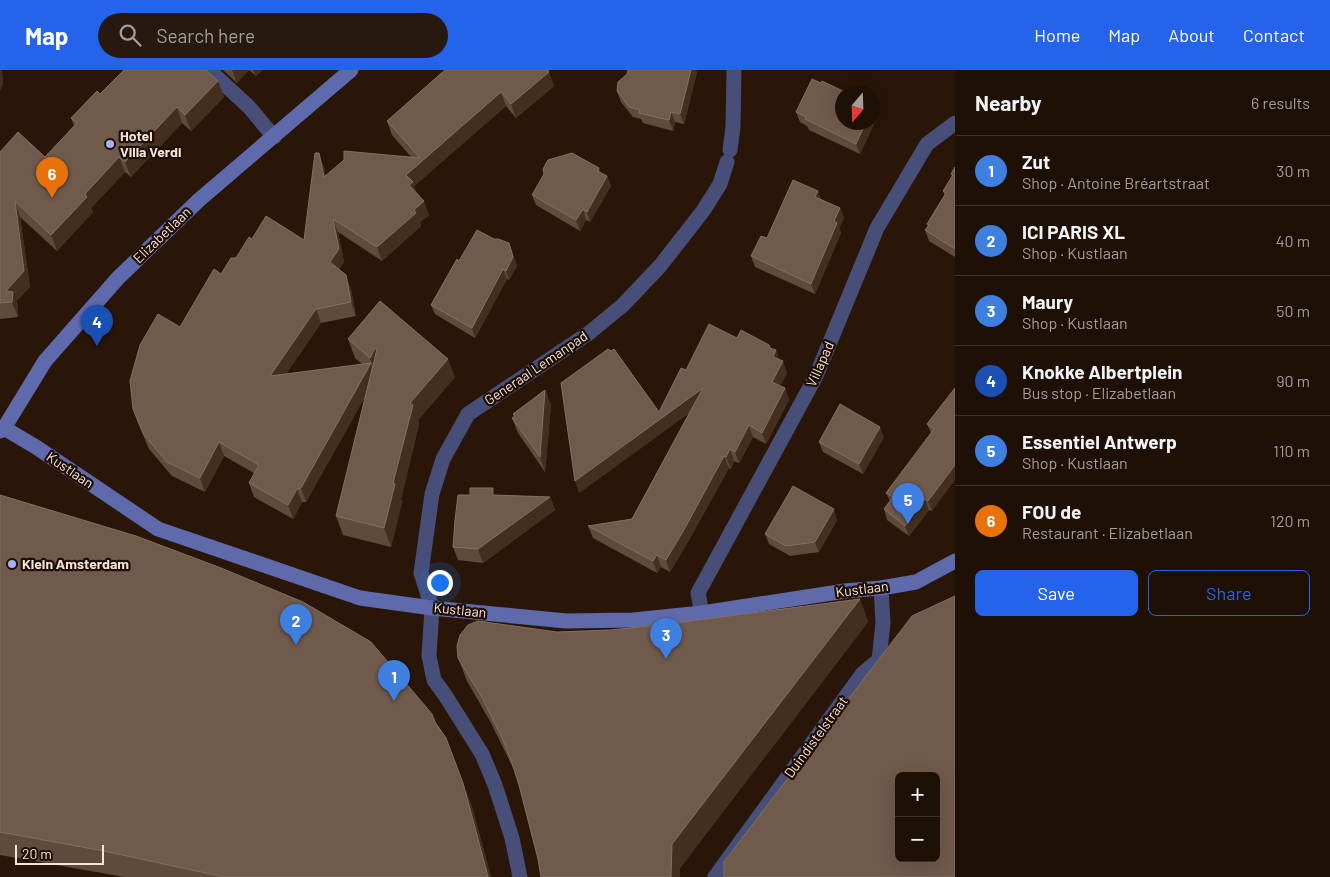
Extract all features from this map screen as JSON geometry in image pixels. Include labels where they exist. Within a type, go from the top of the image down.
[{"type":"street","points":[[209,70],[249,107],[274,137]]},
{"type":"street","name":"Elizabetlaan","points":[[2,429],[45,361],[118,278],[199,200],[352,70]]},
{"type":"street","name":"Generaal Lemanpad","points":[[432,608],[421,573],[432,494],[443,459],[468,414],[589,334],[623,305],[660,266],[703,211],[720,184],[728,156],[733,119],[734,70]]},
{"type":"street","name":"Villapad","points":[[702,613],[698,593],[816,376],[877,228],[928,144],[955,123]]},
{"type":"street","name":"Kustlaan","points":[[2,429],[36,447],[158,530],[360,598],[432,608],[566,621],[633,620],[702,613],[916,582],[955,561]]},
{"type":"street","name":"Duindistelstraat","points":[[714,877],[863,673],[879,660],[884,623],[881,588]]},
{"type":"street","points":[[432,608],[429,656],[434,680],[482,754],[495,785],[512,838],[520,877]]},
{"type":"building","points":[[124,70],[206,70],[218,81],[185,115],[177,107],[125,162],[119,157],[85,194],[87,197],[51,235],[15,201],[24,271],[6,291],[13,292],[12,302],[0,303],[0,152],[18,132],[45,157],[77,123],[71,118],[97,91],[100,94]]},
{"type":"building","points":[[445,70],[548,70],[549,72],[511,104],[501,92],[406,175],[413,182],[409,185],[424,201],[414,210],[416,213],[377,247],[333,219],[339,249],[330,262],[346,275],[351,302],[316,309],[270,376],[371,363],[301,488],[297,489],[288,505],[249,483],[259,465],[219,442],[200,478],[167,462],[144,435],[133,409],[130,381],[140,345],[158,314],[180,327],[214,269],[221,274],[231,258],[236,258],[249,237],[252,239],[266,216],[304,240],[315,153],[319,153],[324,177],[344,160],[344,151],[420,158],[387,121]]},
{"type":"building","points":[[628,70],[691,70],[680,114],[671,112],[669,120],[639,113],[640,110],[629,107],[617,91],[618,82],[627,74]]},
{"type":"building","points":[[812,79],[821,83],[822,81],[835,87],[835,130],[862,130],[856,144],[805,119],[806,117],[796,112]]},
{"type":"building","points":[[572,153],[599,168],[597,171],[607,176],[587,212],[583,209],[576,220],[532,195],[544,174],[543,169],[548,160]]},
{"type":"building","points":[[955,167],[955,249],[925,230],[946,193],[943,191],[953,175],[951,174]]},
{"type":"building","points":[[793,180],[818,191],[815,197],[840,208],[834,221],[837,223],[811,284],[751,256],[761,236],[767,238]]},
{"type":"building","points":[[477,230],[494,239],[509,243],[513,257],[506,271],[503,269],[472,328],[431,305],[457,259],[459,261]]},
{"type":"building","points":[[380,301],[448,359],[410,403],[413,405],[393,483],[395,484],[384,528],[336,516],[377,349],[375,348],[370,358],[348,339]]},
{"type":"building","points":[[709,324],[737,338],[741,330],[776,350],[773,357],[783,361],[772,382],[785,388],[762,433],[749,425],[735,452],[730,449],[726,457],[724,456],[666,560],[657,555],[653,561],[588,526],[632,519],[703,388],[575,481],[561,383],[608,349],[611,351],[614,349],[659,412],[681,368],[686,370]]},
{"type":"building","points":[[955,388],[955,465],[928,501],[925,499],[905,526],[884,509],[893,497],[886,493],[934,429],[927,424]]},
{"type":"building","points":[[545,390],[540,457],[512,418],[515,416],[513,414]]},
{"type":"building","points":[[840,404],[880,427],[859,464],[819,442]]},
{"type":"building","points":[[793,486],[834,509],[815,542],[786,546],[765,534]]},
{"type":"building","points":[[470,488],[493,488],[493,495],[550,497],[478,549],[453,547],[458,495],[470,495]]},
{"type":"building","points":[[0,495],[136,536],[221,568],[303,602],[371,642],[432,714],[446,738],[463,783],[488,877],[224,877],[104,851],[0,832]]},
{"type":"building","points":[[955,596],[955,877],[724,877],[724,862],[912,616]]},
{"type":"building","points":[[860,599],[672,844],[671,877],[541,877],[538,859],[511,760],[483,699],[458,658],[457,646],[460,635],[468,625],[478,621],[557,632],[611,630]]},
{"type":"place","name":"Hotel Villa Verdi","points":[[110,144]]},
{"type":"place","name":"FOU de","points":[[52,198]]},
{"type":"place","name":"Knokke Albertplein","points":[[97,346]]},
{"type":"place","name":"Essentiel Antwerp","points":[[908,524]]},
{"type":"place","name":"Klein Amsterdam","points":[[12,564]]},
{"type":"place","name":"ICI PARIS XL","points":[[296,645]]},
{"type":"place","name":"Maury","points":[[666,659]]},
{"type":"place","name":"Zut","points":[[394,701]]}]
